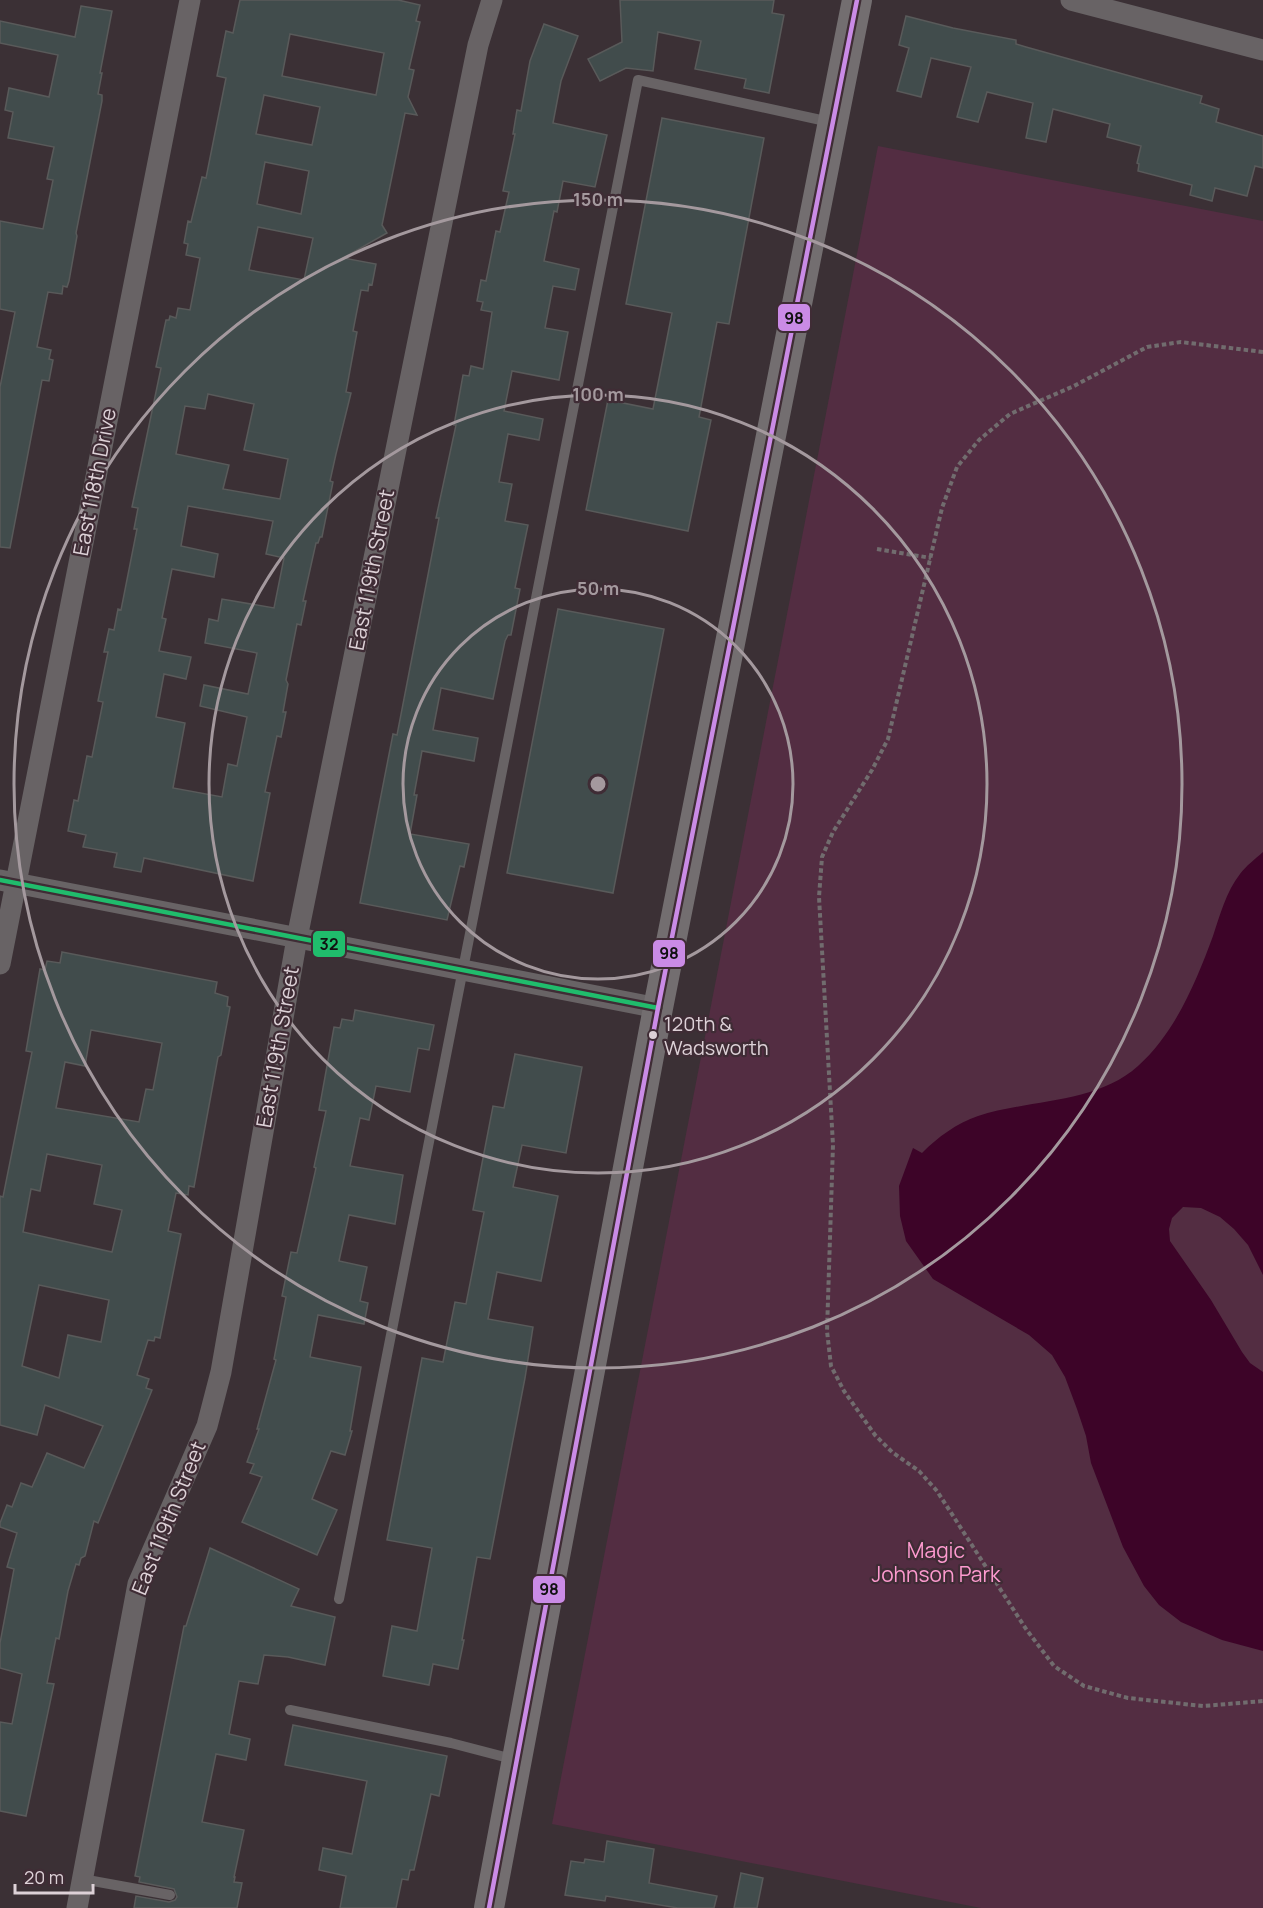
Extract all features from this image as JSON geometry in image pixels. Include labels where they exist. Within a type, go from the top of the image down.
[{"type":"street","name":"East 118th Drive","points":[[0,964],[8,882],[190,0]]},
{"type":"street","name":"East 119th Street","points":[[77,1908],[138,1584],[207,1426],[221,1371],[297,938],[478,45],[492,0]]},
{"type":"street","points":[[489,1908],[658,1008],[857,0]]},
{"type":"street","points":[[1071,0],[1263,50]]},
{"type":"street","points":[[8,882],[658,1008]]},
{"type":"lane","points":[[339,1599],[638,80],[833,123]]},
{"type":"lane","points":[[290,1710],[451,1743],[517,1760]]},
{"type":"lane","points":[[82,1879],[170,1895]]},
{"type":"path","points":[[1263,352],[1181,342],[1147,347],[1074,386],[1010,414],[979,440],[957,467],[942,508],[888,739],[872,770],[833,832],[822,857],[819,897],[833,1145],[827,1331],[831,1366],[844,1391],[875,1435],[892,1452],[919,1471],[937,1491],[1026,1629],[1054,1666],[1084,1686],[1128,1698],[1203,1706],[1263,1701]]},
{"type":"path","points":[[877,549],[932,558]]},
{"type":"green space","name":"Magic Johnson Park","points":[[878,146],[1263,221],[1263,1908],[981,1908],[552,1824]]},
{"type":"shaded area","points":[[1263,852],[1263,1275],[1248,1245],[1220,1217],[1201,1208],[1183,1207],[1172,1218],[1169,1229],[1170,1241],[1211,1300],[1242,1352],[1250,1363],[1263,1372],[1263,1651],[1222,1640],[1181,1622],[1159,1605],[1144,1586],[1123,1547],[1091,1463],[1086,1436],[1077,1409],[1065,1377],[1052,1355],[1029,1335],[933,1279],[906,1241],[900,1216],[899,1186],[913,1148],[922,1153],[941,1136],[963,1122],[998,1111],[1083,1094],[1121,1078],[1138,1066],[1163,1038],[1183,1006],[1235,881],[1245,868]]},
{"type":"building","points":[[240,0],[398,0],[420,5],[416,21],[420,22],[409,69],[414,70],[408,97],[417,115],[405,113],[382,225],[387,233],[343,258],[376,264],[372,285],[369,284],[368,291],[361,290],[353,331],[357,332],[346,392],[351,393],[330,481],[333,482],[322,537],[316,543],[303,601],[306,601],[301,625],[297,624],[286,680],[288,684],[283,712],[286,712],[281,737],[277,736],[265,792],[270,793],[253,881],[144,858],[141,872],[114,867],[117,853],[83,847],[86,835],[68,831],[74,800],[78,801],[87,756],[92,757],[103,702],[98,701],[108,652],[104,652],[109,629],[114,630],[118,609],[121,610],[137,529],[134,529],[138,508],[132,507],[161,368],[156,367],[166,320],[169,320],[170,316],[176,318],[178,308],[190,310],[200,258],[186,255],[188,244],[184,243],[188,221],[191,222],[202,177],[206,178],[226,78],[217,76],[226,31],[233,33]],"holes":[[[290,34],[384,53],[376,95],[282,76]],[[264,95],[320,107],[312,145],[256,134]],[[265,162],[309,171],[301,214],[257,204]],[[258,227],[313,238],[304,280],[249,270]],[[208,394],[254,404],[244,450],[288,459],[280,499],[223,489],[229,465],[176,454],[185,406],[205,409]],[[188,506],[273,521],[266,554],[284,558],[274,608],[222,599],[218,621],[209,619],[205,643],[257,653],[248,694],[204,685],[200,706],[247,717],[237,766],[228,764],[222,797],[173,788],[185,723],[156,717],[164,674],[186,679],[191,657],[159,651],[166,619],[162,618],[172,569],[214,577],[218,554],[181,546]]]},
{"type":"building","points":[[620,0],[774,0],[772,13],[784,15],[769,93],[744,88],[746,79],[695,69],[701,41],[658,32],[653,71],[626,68],[600,81],[588,59],[622,42]]},
{"type":"building","points":[[81,6],[112,11],[100,73],[102,73],[98,94],[102,95],[102,101],[69,281],[67,287],[63,286],[62,294],[48,292],[37,347],[51,350],[49,359],[53,360],[49,381],[42,380],[10,548],[0,547],[0,387],[15,312],[0,309],[0,221],[43,229],[53,180],[47,179],[54,147],[8,138],[13,112],[5,110],[9,88],[49,97],[58,55],[0,43],[0,21],[75,37]]},
{"type":"building","points":[[906,16],[1016,40],[1016,44],[1202,96],[1200,103],[1219,109],[1216,122],[1263,136],[1263,168],[1255,166],[1247,196],[1215,188],[1212,201],[1190,195],[1192,185],[1138,171],[1139,164],[1137,163],[1141,146],[1107,137],[1110,124],[1053,109],[1046,142],[1026,138],[1033,103],[987,92],[978,122],[957,117],[971,67],[931,58],[921,97],[897,91],[909,48],[899,45]]},
{"type":"building","points":[[544,24],[578,36],[561,81],[553,123],[607,135],[595,187],[563,181],[557,212],[554,211],[544,261],[579,269],[575,290],[553,286],[545,328],[568,332],[559,380],[512,371],[504,411],[543,419],[539,440],[508,434],[499,482],[512,484],[505,521],[528,525],[515,588],[520,589],[511,635],[508,635],[505,641],[493,699],[441,688],[433,730],[478,738],[474,761],[422,751],[410,834],[469,844],[464,867],[460,866],[447,920],[360,903],[393,734],[397,735],[439,518],[436,518],[456,425],[454,425],[463,375],[469,376],[471,366],[483,369],[492,312],[481,310],[483,302],[477,301],[481,280],[486,281],[496,231],[500,232],[509,192],[503,191],[515,134],[513,134],[517,110],[521,111],[530,61]]},
{"type":"building","points":[[662,118],[764,138],[729,324],[717,322],[699,417],[711,420],[688,531],[586,510],[608,400],[653,409],[672,313],[626,304]]},
{"type":"building","points":[[558,609],[664,629],[613,893],[507,873]]},
{"type":"building","points":[[62,952],[217,982],[215,993],[228,997],[227,1006],[230,1007],[221,1055],[218,1057],[194,1187],[189,1186],[188,1195],[176,1193],[168,1231],[181,1234],[160,1338],[155,1337],[154,1341],[148,1340],[137,1375],[149,1379],[146,1388],[152,1390],[98,1523],[94,1521],[85,1556],[81,1558],[79,1565],[76,1564],[68,1591],[59,1639],[56,1638],[47,1683],[54,1684],[26,1816],[0,1811],[0,1722],[12,1724],[22,1674],[0,1668],[0,1643],[14,1569],[7,1567],[17,1533],[0,1527],[0,1523],[7,1505],[12,1507],[21,1483],[32,1487],[47,1453],[84,1468],[103,1426],[45,1405],[37,1435],[0,1425],[0,1196],[3,1197],[32,1052],[26,1051],[40,969],[45,970],[47,961],[60,963]],"holes":[[[91,1030],[162,1043],[153,1090],[146,1089],[139,1122],[56,1108],[65,1062],[85,1066]],[[47,1154],[102,1165],[94,1204],[122,1210],[112,1252],[23,1232],[31,1189],[40,1191]],[[39,1285],[109,1300],[101,1342],[68,1335],[59,1378],[22,1366]]]},
{"type":"building","points":[[355,1010],[434,1025],[429,1050],[418,1048],[410,1092],[376,1086],[369,1120],[360,1118],[350,1166],[403,1175],[395,1224],[349,1215],[339,1261],[367,1267],[360,1301],[368,1303],[364,1324],[318,1315],[310,1357],[361,1367],[350,1431],[352,1431],[345,1455],[331,1451],[312,1499],[337,1510],[317,1555],[242,1522],[262,1477],[250,1473],[254,1464],[247,1462],[259,1429],[257,1429],[276,1360],[274,1359],[286,1297],[282,1296],[291,1252],[297,1253],[316,1168],[314,1167],[326,1111],[319,1110],[334,1027],[340,1028],[342,1019],[353,1021]]},
{"type":"building","points":[[515,1054],[582,1067],[566,1153],[522,1145],[513,1187],[558,1196],[541,1281],[497,1272],[488,1319],[533,1327],[525,1378],[490,1559],[477,1557],[458,1669],[433,1664],[429,1685],[383,1676],[392,1626],[417,1631],[432,1548],[387,1540],[422,1358],[443,1362],[455,1302],[466,1304],[484,1212],[473,1210],[493,1106],[504,1108]]},
{"type":"building","points":[[210,1548],[299,1589],[291,1606],[335,1617],[325,1665],[288,1657],[264,1655],[258,1684],[239,1681],[229,1734],[250,1739],[246,1760],[216,1754],[202,1822],[244,1830],[234,1877],[234,1882],[242,1883],[237,1908],[134,1908],[136,1896],[169,1902],[177,1897],[174,1889],[139,1882],[140,1877],[135,1876],[184,1626],[186,1626]]},
{"type":"building","points":[[293,1725],[447,1756],[439,1796],[431,1794],[414,1870],[410,1870],[408,1880],[402,1879],[396,1908],[340,1908],[346,1876],[319,1870],[323,1848],[352,1854],[367,1781],[285,1765]]},
{"type":"building","points":[[607,1841],[654,1849],[649,1883],[717,1896],[714,1908],[678,1908],[606,1896],[605,1901],[565,1895],[571,1861],[584,1863],[585,1859],[604,1862]]},
{"type":"building","points":[[741,1873],[763,1878],[757,1908],[734,1908]]},
{"type":"transit line","name":"98","points":[[489,1908],[658,1008],[857,0]]},
{"type":"transit line","name":"32","points":[[0,880],[658,1008]]},
{"type":"place","name":"120th & Wadsworth","points":[[653,1035]]}]
